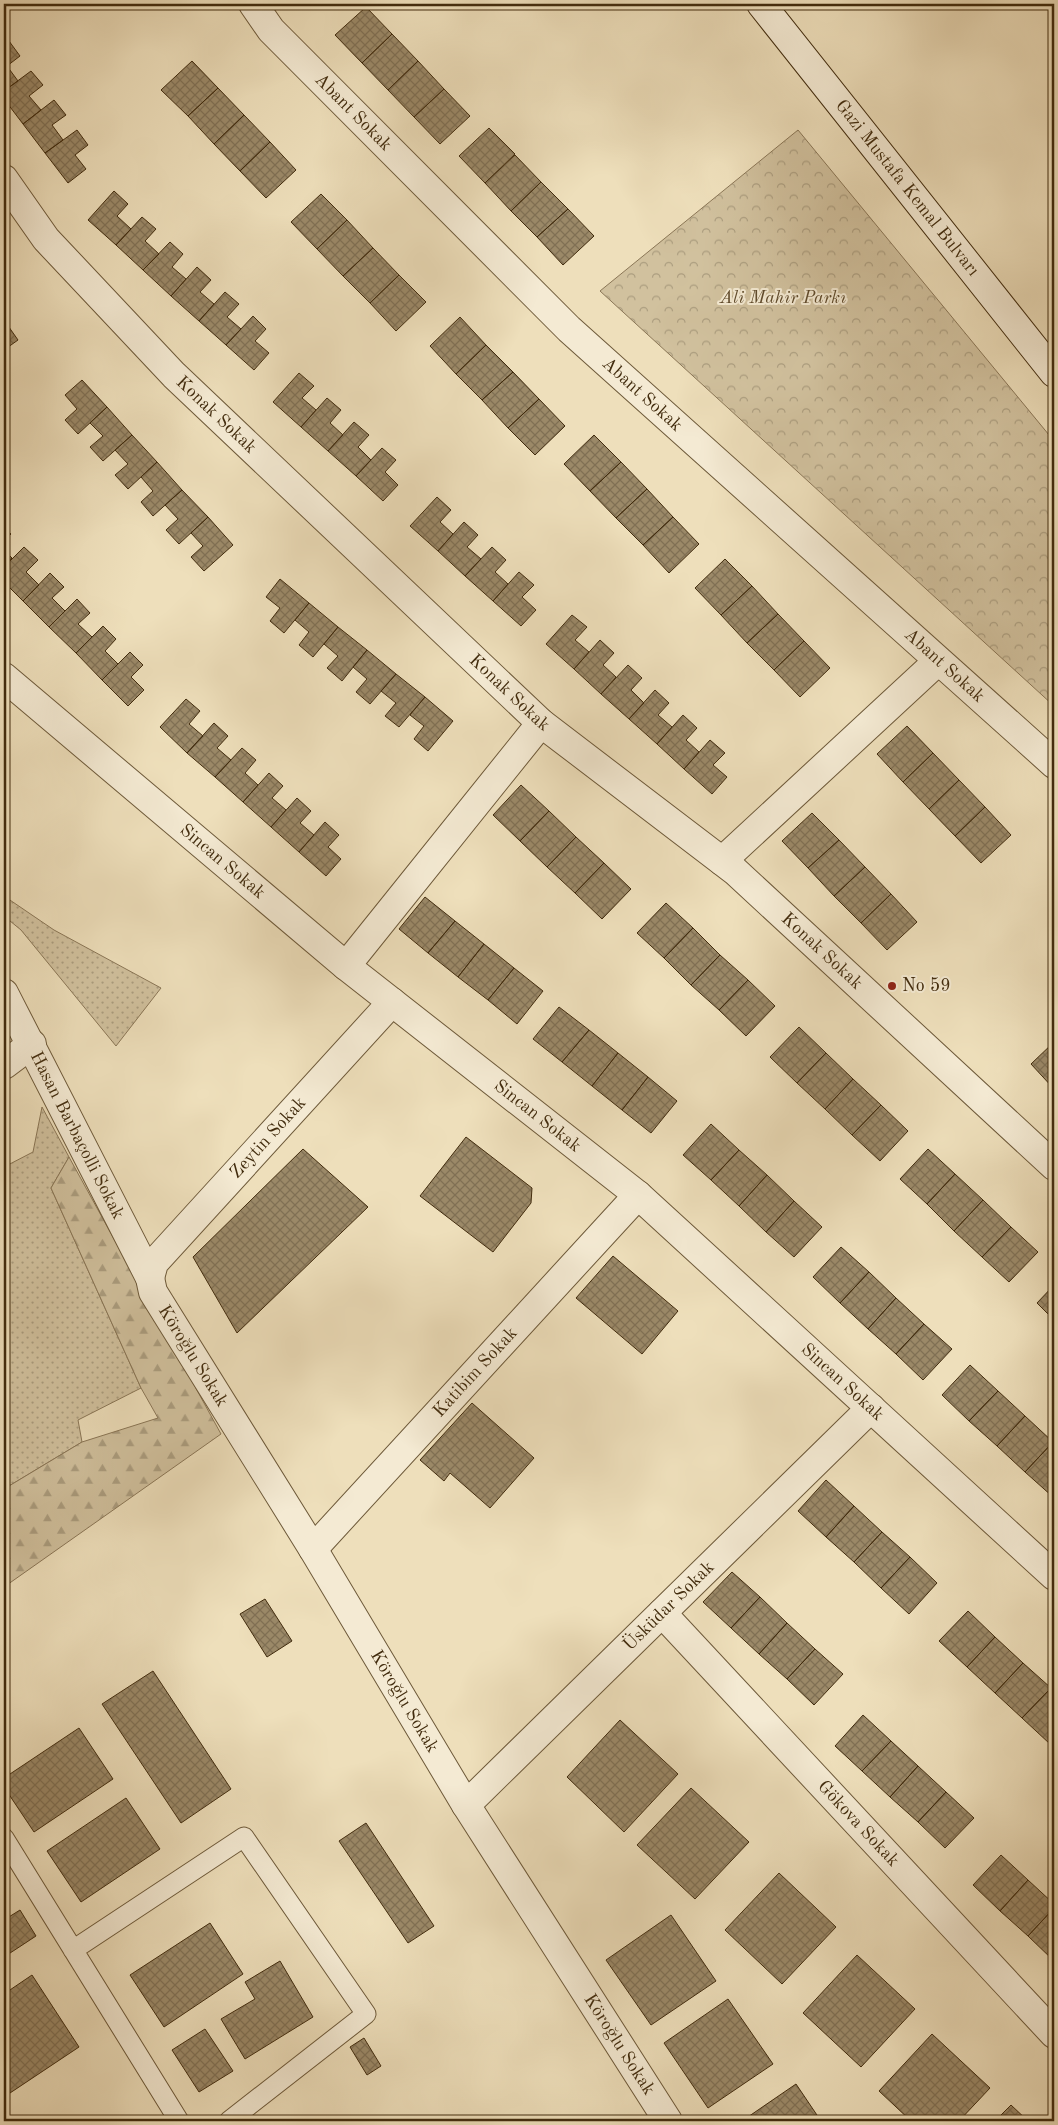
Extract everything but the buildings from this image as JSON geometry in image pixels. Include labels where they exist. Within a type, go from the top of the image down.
[{"type":"street","name":"Abant Sokak","points":[[253,4],[272,30],[569,329],[1054,764]]},
{"type":"street","name":"Gazi Mustafa Kemal Bulvarı","points":[[761,4],[1054,372]]},
{"type":"street","name":"Konak Sokak","points":[[4,178],[46,239],[174,375],[541,723],[735,871],[1054,1166]]},
{"type":"street","points":[[722,861],[938,661]]},
{"type":"street","name":"Sincan Sokak","points":[[4,678],[346,966],[638,1195],[1054,1576]]},
{"type":"street","points":[[346,966],[541,723]]},
{"type":"street","name":"Hasan Barbaçolli Sokak","points":[[4,993],[32,1044],[150,1278]]},
{"type":"street","name":"Zeytin Sokak","points":[[150,1278],[154,1263],[392,1002]]},
{"type":"street","points":[[4,1065],[32,1044]]},
{"type":"street","name":"Katibim Sokak","points":[[313,1549],[638,1195]]},
{"type":"street","name":"Köroğlu Sokak","points":[[150,1278],[153,1292],[313,1549],[466,1805],[668,2121]]},
{"type":"street","name":"Üsküdar Sokak","points":[[466,1805],[871,1408]]},
{"type":"street","name":"Gökova Sokak","points":[[662,1613],[1054,2034]]},
{"type":"lane","points":[[73,1950],[244,1836],[366,2014],[229,2121]]},
{"type":"lane","points":[[4,1838],[179,2121]]},
{"type":"green space","name":"Ali Mahir Parkı","points":[[798,130],[1054,441],[1054,706],[600,291]]},
{"type":"green space","points":[[4,896],[54,930],[161,988],[116,1046],[21,930],[4,916]]},
{"type":"green space","points":[[42,1107],[69,1157],[51,1188],[141,1388],[78,1420],[82,1442],[4,1489],[4,1167],[33,1152]]},
{"type":"green space","points":[[69,1157],[221,1434],[4,1587],[4,1489],[82,1442],[158,1418],[141,1388],[51,1188]]},
{"type":"place","name":"No 59","points":[[892,986]]}]
